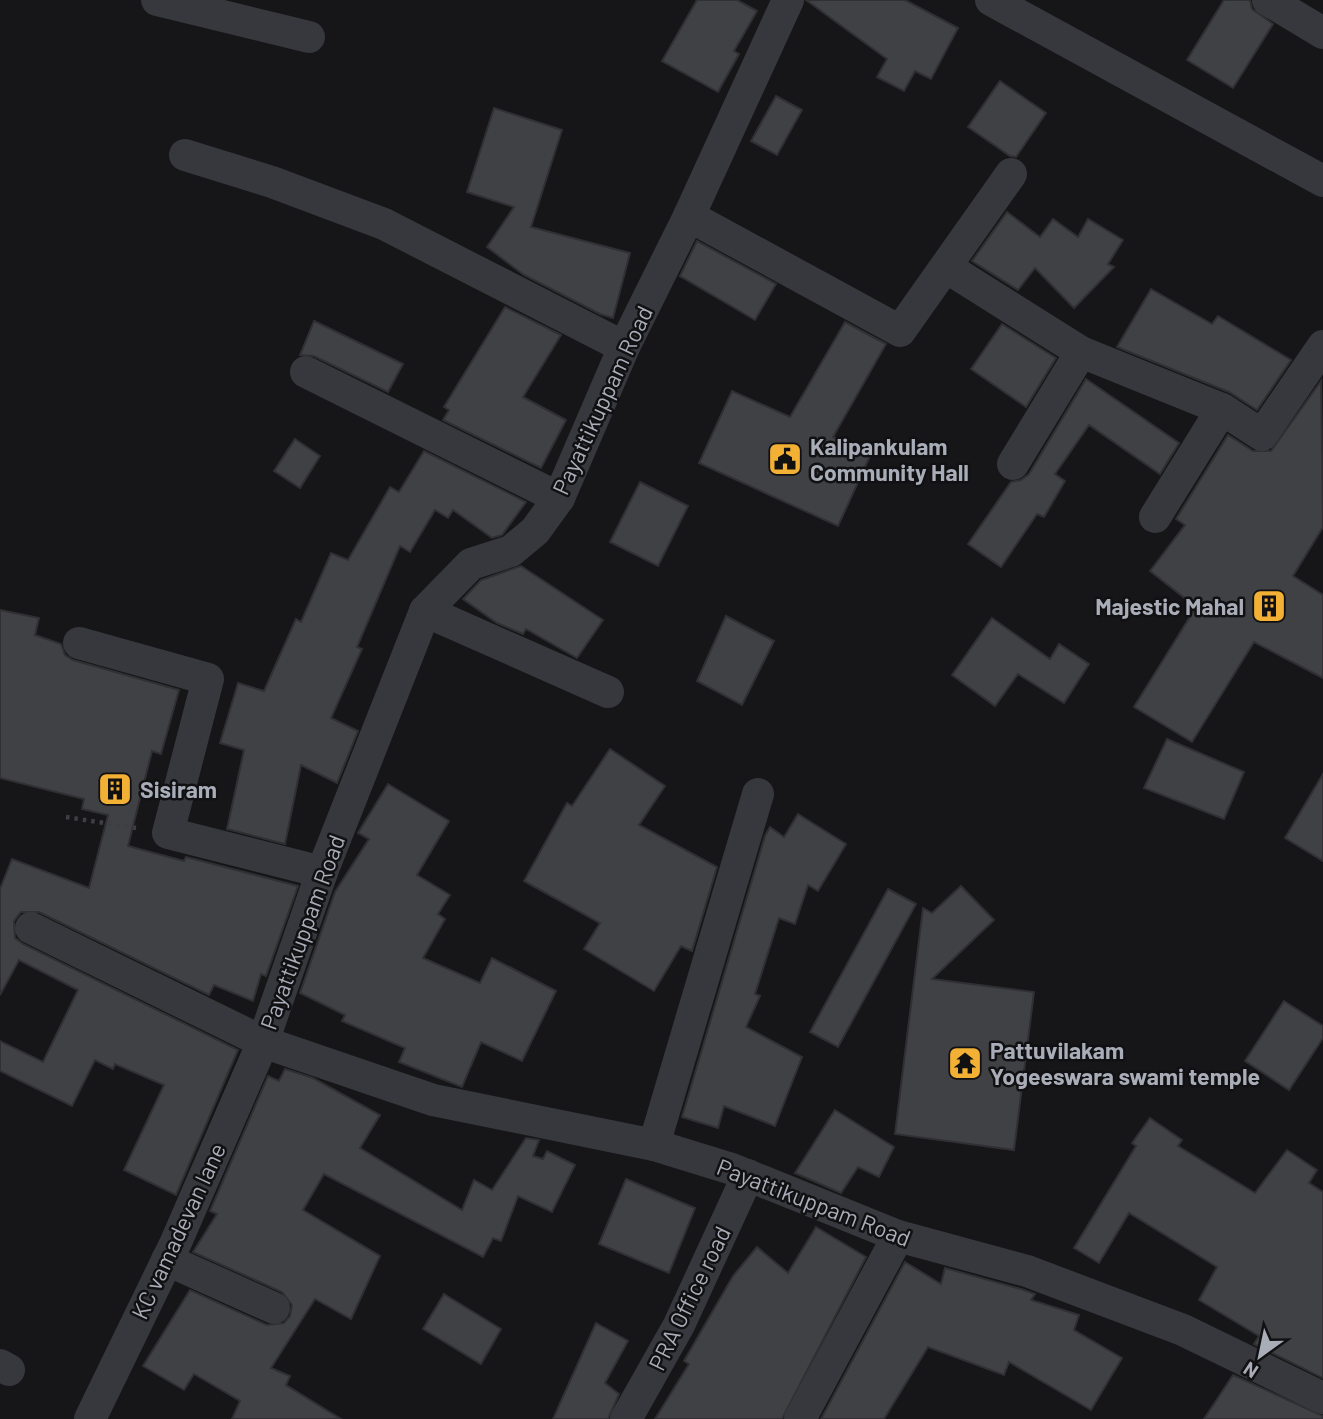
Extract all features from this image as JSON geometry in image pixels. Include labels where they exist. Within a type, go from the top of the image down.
[{"type":"street","points":[[157,0],[309,37]]},
{"type":"street","points":[[991,0],[1323,181]]},
{"type":"street","points":[[1268,0],[1323,33]]},
{"type":"street","name":"Payattikuppam Road","points":[[778,3],[689,216],[624,347],[559,498],[535,531],[510,551],[471,565],[425,611],[322,872],[263,1042],[433,1100],[654,1145],[748,1175],[898,1236],[1040,1276],[1183,1330],[1323,1398]]},
{"type":"street","points":[[184,155],[272,182],[384,224],[624,347]]},
{"type":"street","points":[[689,216],[900,331],[1011,174]]},
{"type":"street","points":[[946,267],[1080,352],[1222,409],[1262,435],[1323,346]]},
{"type":"street","points":[[1013,464],[1080,352]]},
{"type":"street","points":[[306,372],[559,498]]},
{"type":"street","points":[[1155,517],[1222,409]]},
{"type":"street","points":[[425,611],[608,692]]},
{"type":"street","points":[[79,643],[208,679],[168,832],[322,872]]},
{"type":"street","points":[[654,1145],[758,794]]},
{"type":"street","points":[[32,928],[263,1042]]},
{"type":"street","name":"KC vamadevan lane","points":[[90,1419],[167,1260],[263,1042]]},
{"type":"street","name":"PRA Office road","points":[[626,1419],[680,1325],[748,1175]]},
{"type":"street","points":[[800,1419],[898,1236]]},
{"type":"street","points":[[167,1260],[274,1308]]},
{"type":"path","points":[[66,817],[168,832]]},
{"type":"building","points":[[697,0],[737,0],[757,11],[734,51],[739,54],[718,92],[662,61]]},
{"type":"building","points":[[806,0],[905,0],[958,28],[931,79],[915,71],[904,91],[877,77],[887,59]]},
{"type":"building","points":[[1224,0],[1250,0],[1252,9],[1273,24],[1233,88],[1187,60]]},
{"type":"building","points":[[1000,81],[1046,113],[1016,157],[1010,156],[968,127]]},
{"type":"building","points":[[776,96],[802,110],[777,155],[751,141]]},
{"type":"building","points":[[494,108],[562,130],[531,227],[630,253],[613,318],[524,275],[487,247],[514,207],[467,192]]},
{"type":"building","points":[[1007,212],[1040,237],[1053,219],[1078,237],[1088,219],[1123,240],[1108,264],[1114,267],[1074,308],[1035,268],[1018,290],[972,261]]},
{"type":"building","points":[[697,241],[776,284],[755,320],[680,276]]},
{"type":"building","points":[[1151,289],[1212,324],[1218,316],[1291,360],[1257,410],[1229,392],[1117,347]]},
{"type":"building","points":[[505,307],[561,335],[523,397],[566,420],[541,468],[443,420],[449,410],[444,407]]},
{"type":"building","points":[[314,321],[403,364],[388,392],[314,356],[300,355]]},
{"type":"building","name":"Kalipankulam Community Hall","points":[[845,322],[886,344],[833,437],[871,454],[838,526],[699,463],[732,391],[790,417]]},
{"type":"building","points":[[1002,324],[1056,358],[1026,407],[971,369]]},
{"type":"building","points":[[1086,379],[1179,443],[1160,474],[1089,425],[1055,474],[1065,481],[1044,517],[1037,514],[1001,567],[968,544],[1011,482],[1021,480],[1029,474]]},
{"type":"building","points":[[1321,381],[1323,527],[1293,576],[1323,595],[1323,678],[1254,642],[1192,742],[1134,707],[1196,607],[1150,571],[1185,525],[1176,519],[1228,435],[1253,451],[1271,451]]},
{"type":"building","points":[[295,439],[320,456],[300,488],[274,471]]},
{"type":"building","points":[[424,451],[526,502],[502,535],[492,538],[453,510],[448,518],[435,510],[410,552],[400,546],[357,647],[362,649],[331,718],[358,731],[337,783],[301,765],[285,844],[227,829],[244,750],[220,743],[238,683],[264,691],[296,619],[301,622],[331,553],[348,560],[390,487],[399,492]]},
{"type":"building","points":[[640,482],[688,506],[658,566],[610,542]]},
{"type":"building","points":[[521,566],[603,620],[577,658],[526,629],[523,634],[497,623],[463,599],[481,580]]},
{"type":"building","points":[[0,610],[39,618],[35,635],[61,644],[65,655],[73,660],[179,690],[161,754],[152,751],[128,846],[184,861],[186,857],[298,886],[266,976],[261,974],[253,1001],[214,985],[209,995],[39,912],[21,912],[14,921],[15,938],[23,944],[238,1050],[176,1195],[124,1170],[164,1085],[115,1064],[113,1069],[95,1060],[72,1106],[0,1071],[0,1041],[43,1062],[78,990],[19,960],[0,995],[0,889],[12,859],[89,888],[108,815],[82,809],[84,799],[0,778]]},
{"type":"building","points":[[726,616],[774,641],[742,705],[697,681]]},
{"type":"building","points":[[992,618],[1050,659],[1059,644],[1089,664],[1064,703],[1018,674],[995,706],[952,675]]},
{"type":"building","points":[[1167,739],[1244,772],[1224,819],[1144,788]]},
{"type":"building","points":[[610,749],[665,786],[639,825],[717,867],[692,951],[681,946],[654,991],[584,949],[600,923],[524,881],[567,803],[572,806]]},
{"type":"building","points":[[1323,774],[1323,861],[1285,838]]},
{"type":"building","points":[[388,784],[449,821],[417,875],[450,895],[438,914],[445,919],[423,958],[480,983],[492,958],[556,991],[522,1061],[481,1042],[462,1087],[399,1062],[405,1048],[342,1021],[345,1015],[300,993],[335,892],[369,839],[358,833]]},
{"type":"building","points":[[798,814],[846,844],[818,891],[808,885],[795,924],[779,918],[755,994],[760,996],[746,1027],[802,1057],[775,1126],[724,1106],[718,1128],[682,1117],[765,836],[770,827],[784,837]]},
{"type":"building","name":"Pattuvilakam Yogeeswara swami temple","points":[[961,886],[994,920],[932,979],[1034,992],[1014,1150],[895,1134],[923,908],[932,913]]},
{"type":"building","points":[[888,889],[916,904],[838,1047],[810,1032]]},
{"type":"building","points":[[1284,1001],[1323,1026],[1323,1038],[1289,1090],[1245,1061]]},
{"type":"building","points":[[285,1069],[313,1078],[380,1115],[360,1148],[462,1210],[474,1180],[492,1190],[526,1138],[539,1140],[533,1156],[543,1159],[547,1151],[575,1165],[552,1212],[518,1196],[501,1241],[493,1238],[483,1257],[324,1174],[303,1210],[380,1256],[351,1319],[315,1299],[271,1368],[290,1376],[286,1385],[341,1419],[232,1419],[240,1401],[194,1374],[184,1390],[143,1366],[190,1290],[267,1325],[284,1323],[290,1316],[292,1305],[282,1292],[193,1252],[217,1214],[210,1211],[268,1076],[279,1081]]},
{"type":"building","points":[[835,1110],[894,1147],[879,1177],[858,1167],[841,1193],[795,1173]]},
{"type":"building","points":[[1150,1118],[1182,1140],[1178,1146],[1255,1193],[1287,1150],[1317,1170],[1309,1183],[1323,1192],[1323,1378],[1254,1344],[1259,1336],[1199,1300],[1217,1267],[1129,1213],[1099,1263],[1074,1248],[1136,1146],[1132,1143]]},
{"type":"building","points":[[626,1179],[695,1208],[669,1273],[599,1244]]},
{"type":"building","points":[[816,1227],[866,1257],[782,1419],[655,1419],[689,1364],[684,1361],[733,1276],[757,1247],[788,1273]]},
{"type":"building","points":[[905,1262],[941,1284],[945,1268],[1021,1289],[1035,1294],[1031,1300],[1079,1315],[1074,1330],[1122,1358],[1091,1410],[1009,1362],[1004,1375],[928,1347],[884,1419],[821,1419]]},
{"type":"building","points":[[444,1294],[501,1329],[481,1364],[423,1329]]},
{"type":"building","points":[[596,1323],[628,1341],[605,1383],[619,1394],[608,1419],[553,1419]]},
{"type":"building","points":[[1233,1375],[1323,1416],[1323,1419],[1204,1419]]},
{"type":"place","name":"Kalipankulam Community Hall","points":[[785,459]]},
{"type":"place","name":"Majestic Mahal","points":[[1269,606]]},
{"type":"place","name":"Sisiram","points":[[115,789]]},
{"type":"place","name":"Pattuvilakam Yogeeswara swami temple","points":[[965,1063]]}]
